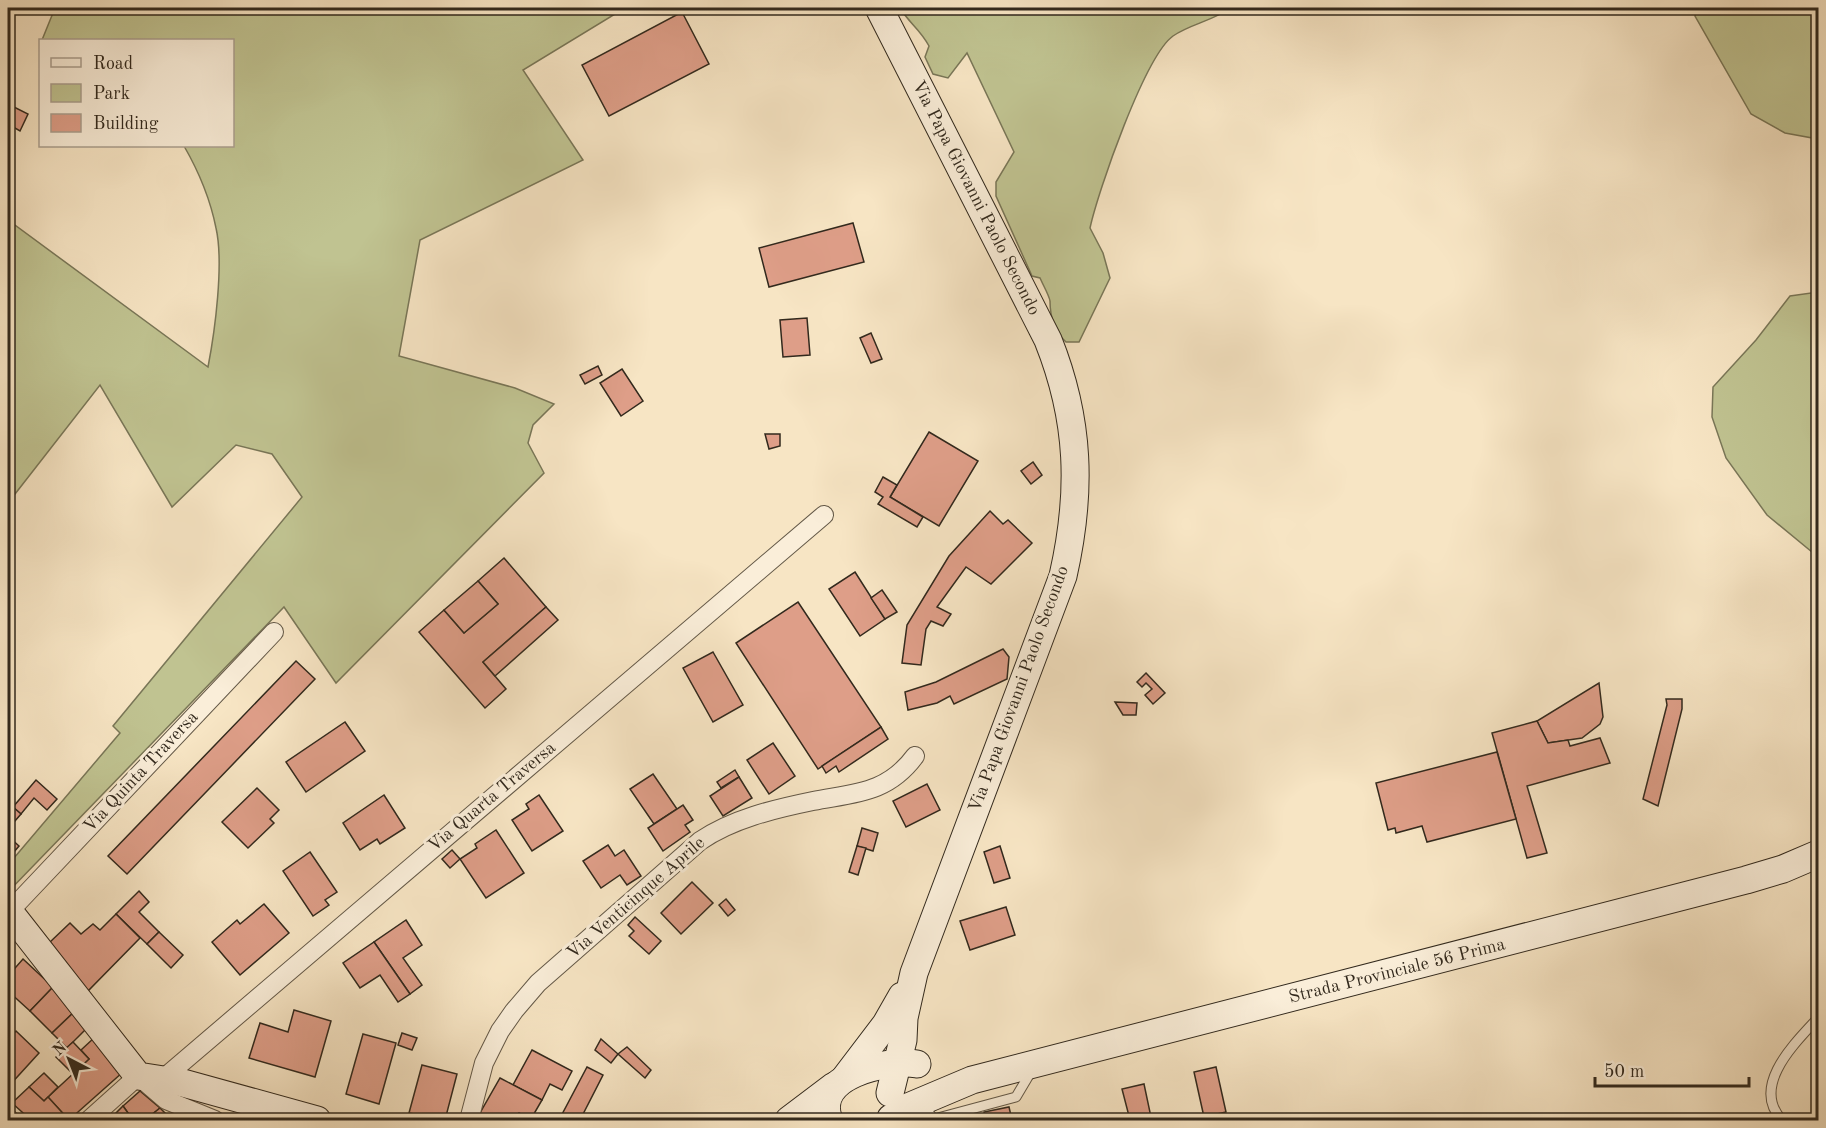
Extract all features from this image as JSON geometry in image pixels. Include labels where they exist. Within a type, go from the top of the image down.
[{"type":"street","name":"Via Papa Giovanni Paolo Secondo","points":[[879,8],[1047,339],[1062,375],[1076,448],[1073,532],[1063,576],[914,974]]},
{"type":"street","name":"Via Quarta Traversa","points":[[89,1120],[150,1082],[824,515]]},
{"type":"street","name":"Via Quinta Traversa","points":[[8,911],[274,632]]},
{"type":"street","name":"Via Venticinque Aprile","points":[[469,1120],[484,1063],[500,1031],[514,1011],[538,983],[700,841],[744,819],[879,788],[905,769],[915,756]]},
{"type":"street","name":"Strada Provinciale 56 Prima","points":[[890,1110],[919,1102],[972,1080],[1746,880],[1783,869],[1818,854]]},
{"type":"street","points":[[8,911],[166,1100],[215,1120]]},
{"type":"street","points":[[890,1110],[905,1056],[904,1018],[914,974]]},
{"type":"street","points":[[829,1120],[826,1106],[886,1024],[914,974]]},
{"type":"street","points":[[789,1120],[846,1079],[905,1056],[948,1077],[972,1080]]},
{"type":"street","points":[[846,1079],[870,1076],[882,1082],[890,1110]]},
{"type":"street","points":[[150,1082],[183,1083],[317,1120]]},
{"type":"lane","points":[[1782,1120],[1771,1103],[1773,1082],[1789,1050],[1818,1018]]},
{"type":"lane","points":[[919,1102],[934,1119],[1016,1097],[1036,1063]]},
{"type":"green space","points":[[55,8],[625,8],[523,70],[583,160],[420,240],[399,356],[515,388],[554,404],[533,425],[528,443],[544,473],[336,683],[284,607],[8,892],[8,865],[120,733],[113,726],[302,497],[272,454],[236,445],[172,507],[100,385],[8,503],[8,220],[208,367],[218,297],[218,243],[214,217],[207,196],[185,147],[234,147],[234,39],[42,39]]},
{"type":"green space","points":[[900,8],[1230,8],[1173,36],[1162,48],[1149,69],[1112,156],[1090,228],[1103,253],[1110,278],[1079,342],[1066,342],[1058,333],[1052,318],[1047,293],[1040,278],[1032,276],[996,196],[996,182],[1014,152],[967,53],[948,78],[933,74],[925,57],[929,46]]},
{"type":"green space","points":[[1696,8],[1818,8],[1818,139],[1785,133],[1751,114],[1695,16]]},
{"type":"green space","points":[[1818,292],[1818,557],[1767,515],[1726,458],[1712,417],[1713,387],[1756,340],[1790,296]]},
{"type":"building","points":[[682,12],[709,64],[609,116],[582,65]]},
{"type":"building","points":[[8,104],[28,114],[20,131],[8,124]]},
{"type":"building","points":[[853,223],[864,262],[769,287],[759,248]]},
{"type":"building","points":[[807,318],[810,355],[783,357],[780,320]]},
{"type":"building","points":[[871,333],[882,359],[871,363],[860,338]]},
{"type":"building","points":[[598,366],[602,375],[585,384],[580,375]]},
{"type":"building","points":[[622,369],[643,401],[621,416],[600,383]]},
{"type":"building","points":[[929,432],[978,461],[939,526],[890,497]]},
{"type":"building","points":[[765,434],[780,434],[780,446],[769,449]]},
{"type":"building","points":[[1033,462],[1042,475],[1031,484],[1021,471]]},
{"type":"building","points":[[883,477],[897,485],[890,497],[923,517],[917,527],[878,504],[883,497],[875,492]]},
{"type":"building","points":[[990,511],[1003,524],[1008,520],[1032,543],[991,584],[966,567],[937,607],[951,614],[943,626],[931,621],[926,629],[921,665],[902,663],[907,625],[949,556]]},
{"type":"building","points":[[504,558],[546,607],[483,662],[506,689],[485,708],[419,632],[444,610],[464,633],[498,604],[478,581]]},
{"type":"building","points":[[855,572],[885,619],[860,636],[829,589]]},
{"type":"building","points":[[478,581],[498,604],[464,633],[444,610]]},
{"type":"building","points":[[882,590],[897,612],[885,619],[871,598]]},
{"type":"building","points":[[798,602],[881,727],[818,769],[736,643]]},
{"type":"building","points":[[546,607],[558,620],[495,676],[483,662]]},
{"type":"building","points":[[1003,649],[1009,657],[1007,679],[954,704],[950,696],[937,703],[908,710],[905,692],[936,682]]},
{"type":"building","points":[[713,652],[743,705],[713,722],[683,668]]},
{"type":"building","points":[[296,661],[315,679],[127,874],[108,856]]},
{"type":"building","points":[[1146,673],[1165,693],[1153,704],[1145,695],[1152,689],[1146,683],[1142,687],[1137,682]]},
{"type":"building","points":[[1599,683],[1603,717],[1600,724],[1582,738],[1548,743],[1537,721]]},
{"type":"building","points":[[1666,699],[1682,699],[1682,709],[1658,806],[1643,799],[1667,705]]},
{"type":"building","points":[[1115,702],[1137,703],[1136,715],[1123,715]]},
{"type":"building","points":[[1537,721],[1548,743],[1568,740],[1570,746],[1600,738],[1610,763],[1527,786],[1547,853],[1527,858],[1492,733]]},
{"type":"building","points":[[345,722],[365,751],[306,792],[286,762]]},
{"type":"building","points":[[881,727],[888,739],[839,772],[836,766],[826,773],[822,766]]},
{"type":"building","points":[[773,743],[795,776],[769,794],[747,760]]},
{"type":"building","points":[[1497,752],[1516,819],[1427,842],[1422,826],[1396,833],[1395,828],[1388,830],[1376,783]]},
{"type":"building","points":[[735,770],[739,777],[721,788],[717,782]]},
{"type":"building","points":[[653,774],[677,809],[654,824],[630,789]]},
{"type":"building","points":[[739,777],[752,798],[723,816],[710,796]]},
{"type":"building","points":[[36,780],[57,799],[47,810],[34,798],[21,814],[13,807]]},
{"type":"building","points":[[927,784],[940,810],[906,827],[893,801]]},
{"type":"building","points":[[257,788],[279,810],[270,819],[274,823],[248,848],[222,822]]},
{"type":"building","points":[[384,795],[405,828],[380,844],[377,839],[360,850],[343,823]]},
{"type":"building","points":[[539,795],[563,831],[532,851],[512,820],[529,809],[526,804]]},
{"type":"building","points":[[683,805],[693,820],[685,825],[690,832],[663,851],[648,828]]},
{"type":"building","points":[[13,807],[21,814],[8,829],[8,813]]},
{"type":"building","points":[[862,828],[878,833],[873,851],[857,846]]},
{"type":"building","points":[[496,830],[524,873],[486,898],[460,859],[477,848],[475,844]]},
{"type":"building","points":[[8,836],[19,846],[8,859]]},
{"type":"building","points":[[608,845],[615,856],[624,850],[641,876],[627,885],[620,875],[601,888],[583,861]]},
{"type":"building","points":[[857,846],[866,848],[858,875],[849,872]]},
{"type":"building","points":[[1000,846],[1010,878],[994,883],[984,852]]},
{"type":"building","points":[[452,850],[460,859],[450,868],[442,859]]},
{"type":"building","points":[[310,852],[337,892],[325,900],[329,905],[313,916],[283,871]]},
{"type":"building","points":[[692,882],[713,903],[681,934],[661,913]]},
{"type":"building","points":[[139,891],[149,902],[139,912],[159,932],[147,944],[116,914]]},
{"type":"building","points":[[726,899],[735,910],[728,916],[719,905]]},
{"type":"building","points":[[264,904],[289,933],[240,975],[212,942],[237,920],[240,924]]},
{"type":"building","points":[[1006,907],[1015,935],[970,950],[960,921]]},
{"type":"building","points":[[116,914],[140,938],[86,993],[50,942],[70,923],[81,934],[93,924],[100,930]]},
{"type":"building","points":[[635,917],[661,941],[649,954],[629,936],[634,931],[628,925]]},
{"type":"building","points":[[406,920],[422,945],[403,958],[422,985],[410,994],[374,942]]},
{"type":"building","points":[[159,932],[183,955],[171,968],[147,944]]},
{"type":"building","points":[[374,942],[410,994],[398,1002],[380,975],[360,988],[343,963]]},
{"type":"building","points":[[23,959],[53,987],[30,1011],[8,991],[8,976]]},
{"type":"building","points":[[53,987],[74,1012],[52,1033],[30,1011]]},
{"type":"building","points":[[294,1010],[331,1021],[315,1077],[249,1058],[260,1023],[288,1032]]},
{"type":"building","points":[[74,1012],[87,1028],[67,1048],[52,1033]]},
{"type":"building","points":[[16,1031],[39,1053],[8,1087],[8,1039]]},
{"type":"building","points":[[402,1033],[417,1038],[412,1050],[398,1045]]},
{"type":"building","points":[[363,1034],[396,1043],[379,1104],[346,1094]]},
{"type":"building","points":[[95,1037],[123,1072],[69,1120],[48,1097],[89,1059],[81,1050]]},
{"type":"building","points":[[601,1039],[618,1054],[611,1063],[595,1050]]},
{"type":"building","points":[[73,1042],[89,1059],[73,1074],[56,1057]]},
{"type":"building","points":[[627,1047],[651,1070],[645,1078],[618,1054]]},
{"type":"building","points":[[532,1050],[572,1071],[562,1090],[550,1084],[542,1100],[513,1085]]},
{"type":"building","points":[[422,1065],[457,1074],[445,1120],[409,1113]]},
{"type":"building","points":[[587,1067],[603,1075],[580,1120],[559,1120]]},
{"type":"building","points":[[1216,1067],[1226,1112],[1204,1117],[1194,1072]]},
{"type":"building","points":[[44,1073],[58,1087],[44,1101],[29,1087]]},
{"type":"building","points":[[500,1078],[542,1100],[531,1119],[519,1113],[515,1120],[495,1120],[480,1113]]},
{"type":"building","points":[[1144,1084],[1151,1117],[1130,1120],[1122,1089]]},
{"type":"building","points":[[29,1087],[44,1101],[48,1097],[69,1120],[31,1120],[12,1103]]},
{"type":"building","points":[[140,1091],[160,1108],[145,1120],[133,1120],[123,1106]]},
{"type":"building","points":[[123,1106],[133,1120],[109,1120]]},
{"type":"building","points":[[1009,1107],[1012,1120],[986,1120],[984,1112]]},
{"type":"building","points":[[160,1108],[168,1116],[164,1120],[145,1120]]}]
